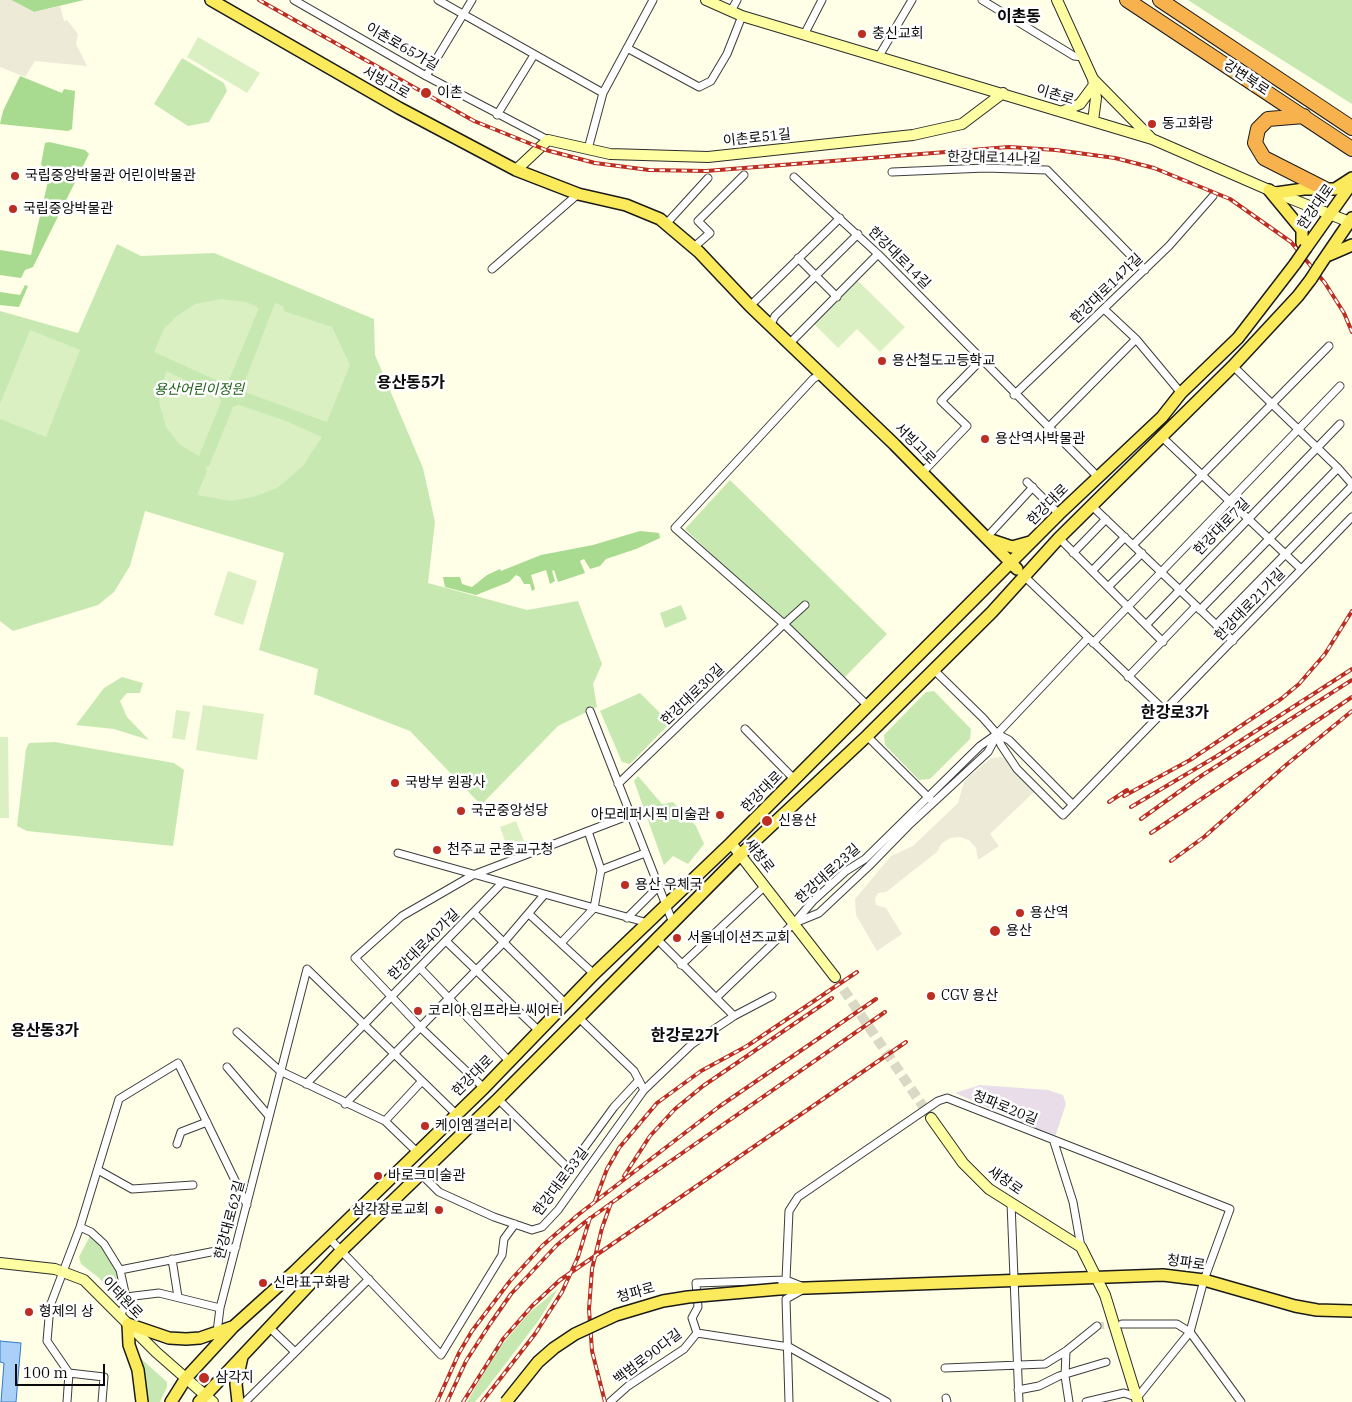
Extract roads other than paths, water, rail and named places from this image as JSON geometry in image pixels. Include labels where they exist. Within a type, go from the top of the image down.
[{"type":"highway","name":"강변북로","points":[[1160,0],[1352,128]]},
{"type":"highway","name":"강변북로","points":[[1133,3],[1352,148]]},
{"type":"highway","points":[[1304,116],[1268,119],[1258,129],[1255,144],[1264,158],[1325,190]]},
{"type":"main road","name":"서빙고로","points":[[211,0],[399,108],[516,170],[578,194],[640,210],[666,224],[694,247],[770,326],[922,472],[1023,575]]},
{"type":"main road","name":"이촌로","points":[[706,0],[742,16],[804,36],[879,56],[1152,139],[1272,192],[1330,215],[1351,221]]},
{"type":"main road","points":[[1057,0],[1093,82],[1096,111],[1093,121]]},
{"type":"main road","points":[[1063,111],[1080,104],[1093,82]]},
{"type":"main road","points":[[1093,82],[1152,139]]},
{"type":"main road","name":"이촌로51길","points":[[548,140],[610,154],[708,157],[913,134],[962,124],[1003,93]]},
{"type":"main road","points":[[516,170],[548,140]]},
{"type":"main road","points":[[1272,192],[1304,188],[1325,190],[1340,187],[1352,178]]},
{"type":"main road","name":"한강대로","points":[[171,1402],[186,1378],[233,1327],[294,1272],[484,1088],[594,974],[732,843],[1012,564],[1059,514],[1162,417],[1181,393],[1238,338],[1296,262],[1304,245],[1330,215],[1352,183]]},
{"type":"main road","points":[[1272,192],[1302,230],[1304,245]]},
{"type":"main road","points":[[205,1400],[242,1355],[341,1251],[498,1099],[740,855],[867,736],[934,670],[992,612],[1023,575],[1059,538],[1234,366],[1298,296],[1351,221]]},
{"type":"main road","points":[[1324,260],[1352,245]]},
{"type":"main road","points":[[988,538],[1012,547],[1025,545],[1038,536]]},
{"type":"main road","name":"새창로","points":[[732,843],[835,977]]},
{"type":"main road","name":"새창로","points":[[931,1118],[974,1176],[1011,1203],[1081,1247]]},
{"type":"main road","points":[[1081,1247],[1105,1295],[1136,1400]]},
{"type":"main road","name":"이태원로","points":[[0,1263],[65,1271],[89,1283],[186,1378],[205,1400]]},
{"type":"main road","name":"청파로","points":[[506,1402],[532,1369],[554,1348],[575,1334],[616,1314],[663,1301],[688,1297],[779,1289],[1163,1275],[1204,1280],[1295,1306],[1317,1310],[1352,1311]]},
{"type":"main road","points":[[125,1320],[169,1338],[200,1338],[233,1327]]},
{"type":"main road","points":[[125,1320],[129,1345],[138,1370],[142,1402]]},
{"type":"main road","points":[[238,1402],[236,1384],[242,1355]]},
{"type":"street","name":"이촌로65가길","points":[[294,0],[426,76],[497,115],[548,140]]},
{"type":"street","points":[[438,0],[603,94]]},
{"type":"street","points":[[426,76],[472,0]]},
{"type":"street","points":[[588,150],[603,94],[653,0]]},
{"type":"street","points":[[731,11],[737,0]]},
{"type":"street","points":[[804,36],[822,0]]},
{"type":"street","points":[[879,56],[912,0]]},
{"type":"street","points":[[982,0],[1074,56],[1083,57]]},
{"type":"street","points":[[627,48],[699,88],[711,82],[728,54],[742,16]]},
{"type":"street","points":[[497,115],[534,55]]},
{"type":"street","name":"한강대로14나길","points":[[892,172],[985,168],[1047,170],[1145,270]]},
{"type":"street","points":[[694,247],[710,233],[698,222],[744,176]]},
{"type":"street","name":"한강대로14길","points":[[794,177],[858,234],[1014,395],[1098,478]]},
{"type":"street","points":[[666,224],[708,178]]},
{"type":"street","points":[[492,269],[578,194]]},
{"type":"street","name":"한강대로14가길","points":[[1014,395],[1170,246],[1213,196]]},
{"type":"street","points":[[750,306],[840,218]]},
{"type":"street","points":[[770,326],[775,316],[858,234]]},
{"type":"street","points":[[789,344],[878,254]]},
{"type":"street","points":[[798,258],[837,296]]},
{"type":"street","points":[[1104,309],[1136,340],[1181,393]]},
{"type":"street","points":[[1048,428],[1136,340]]},
{"type":"street","points":[[1133,545],[1329,346]]},
{"type":"street","points":[[922,472],[967,426],[941,401],[981,360]]},
{"type":"street","points":[[1216,625],[1352,485],[1338,468],[1234,366]]},
{"type":"street","points":[[821,374],[813,379],[675,528],[784,624],[868,706]]},
{"type":"street","name":"한강대로7길","points":[[1128,605],[1340,386]]},
{"type":"street","name":"한강대로7길","points":[[1146,625],[1340,424]]},
{"type":"street","points":[[1162,437],[1302,569]]},
{"type":"street","points":[[1128,677],[1269,539],[1338,468]]},
{"type":"street","points":[[1027,482],[1059,514]]},
{"type":"street","points":[[988,538],[1033,488]]},
{"type":"street","points":[[1092,506],[1233,641]]},
{"type":"street","name":"한강대로21가길","points":[[1073,805],[1352,517]]},
{"type":"street","points":[[1073,553],[1106,519]]},
{"type":"street","points":[[1092,571],[1125,537]]},
{"type":"street","points":[[1059,538],[1163,642]]},
{"type":"street","points":[[1108,587],[1142,553]]},
{"type":"street","points":[[1023,575],[1164,710]]},
{"type":"street","name":"한강대로30길","points":[[618,784],[805,605]]},
{"type":"street","name":"한강대로23길","points":[[794,923],[846,871],[865,859],[988,752],[997,734],[1128,605]]},
{"type":"street","points":[[934,670],[997,734],[1009,740],[1073,805],[1062,815],[1017,769],[1001,745],[997,734]]},
{"type":"street","points":[[590,711],[673,923]]},
{"type":"street","points":[[745,729],[795,780]]},
{"type":"street","points":[[867,736],[931,800]]},
{"type":"street","name":"한강대로23길","points":[[794,923],[819,913],[931,800]]},
{"type":"street","points":[[484,1088],[420,1027],[355,958],[402,916],[473,875],[630,815]]},
{"type":"street","points":[[561,943],[594,908],[601,870],[588,831]]},
{"type":"street","points":[[601,870],[645,852]]},
{"type":"street","points":[[398,853],[648,923]]},
{"type":"street","name":"한강대로40가길","points":[[306,1084],[502,883]]},
{"type":"street","name":"새창로","points":[[682,965],[765,886]]},
{"type":"street","points":[[628,918],[658,887]]},
{"type":"street","points":[[344,1104],[504,942],[544,894]]},
{"type":"street","points":[[474,913],[565,1004]]},
{"type":"street","points":[[529,914],[594,974]]},
{"type":"street","points":[[716,998],[794,923]]},
{"type":"street","points":[[657,939],[734,1016]]},
{"type":"street","points":[[446,941],[539,1031]]},
{"type":"street","points":[[420,968],[509,1061]]},
{"type":"street","name":"한강대로62길","points":[[217,1332],[220,1308],[307,969],[364,1024]]},
{"type":"street","points":[[579,1018],[634,1071],[644,1090],[692,1044],[734,1016],[772,996]]},
{"type":"street","points":[[364,1024],[456,1114]]},
{"type":"street","points":[[237,1032],[280,1071],[344,1104],[385,1121],[417,1152]]},
{"type":"street","points":[[66,1402],[69,1373],[47,1341],[50,1306],[65,1271],[80,1227],[119,1099],[178,1063],[247,1205]]},
{"type":"street","points":[[227,1067],[268,1115]]},
{"type":"street","points":[[498,1099],[564,1165],[571,1166],[614,1107],[639,1080]]},
{"type":"street","points":[[385,1121],[422,1081]]},
{"type":"street","name":"한강대로53길","points":[[421,1174],[439,1192],[494,1217],[532,1230],[542,1228],[558,1210],[644,1090]]},
{"type":"street","name":"청파로20길","points":[[786,1280],[788,1211],[798,1197],[938,1101],[947,1098],[1054,1142],[1230,1209],[1204,1280]]},
{"type":"street","points":[[177,1144],[181,1132],[207,1122]]},
{"type":"street","points":[[1054,1142],[1071,1197],[1081,1247]]},
{"type":"street","points":[[98,1170],[132,1189],[193,1185]]},
{"type":"street","points":[[1011,1203],[1016,1366],[1019,1402]]},
{"type":"street","points":[[328,1237],[441,1355],[502,1255],[504,1239],[515,1224]]},
{"type":"street","points":[[80,1227],[91,1232],[104,1244],[120,1270],[126,1298],[125,1320]]},
{"type":"street","points":[[120,1270],[236,1247]]},
{"type":"street","points":[[172,1259],[178,1297]]},
{"type":"street","points":[[245,1402],[369,1279]]},
{"type":"street","points":[[697,1333],[692,1318],[698,1307],[696,1283],[786,1280],[806,1288]]},
{"type":"street","points":[[1086,1402],[1124,1393],[1136,1400],[1190,1332],[1204,1280]]},
{"type":"street","name":"청파로","points":[[790,1402],[786,1299],[806,1288]]},
{"type":"street","points":[[126,1298],[158,1293],[220,1308]]},
{"type":"street","points":[[1122,1324],[1177,1324],[1190,1332],[1241,1402]]},
{"type":"street","points":[[945,1368],[1045,1364],[1066,1351],[1097,1326]]},
{"type":"street","points":[[270,1327],[295,1352]]},
{"type":"street","name":"백범로90다길","points":[[610,1402],[628,1386],[684,1349],[697,1333],[789,1347]]},
{"type":"street","points":[[789,1347],[887,1402]]},
{"type":"street","points":[[1066,1351],[1065,1376],[1069,1402]]},
{"type":"street","points":[[1018,1390],[1039,1386],[1106,1362]]},
{"type":"street","points":[[69,1373],[104,1377],[102,1402]]},
{"type":"water","points":[[0,1341],[21,1343],[16,1402],[1,1402],[4,1363],[0,1362]]},
{"type":"tunnel","points":[[835,977],[931,1118]]},
{"type":"tunnel","points":[[1097,1326],[1117,1324]]},
{"type":"railway","points":[[259,0],[474,121],[546,150],[595,163],[649,170],[706,171],[1009,147],[1056,150],[1115,158],[1154,168],[1230,199],[1291,242],[1325,283],[1344,313],[1352,332]]},
{"type":"railway","points":[[1124,796],[1190,760],[1281,699],[1299,684],[1325,654],[1352,611]]},
{"type":"railway","points":[[1131,807],[1217,756],[1352,669]]},
{"type":"railway","points":[[1141,819],[1201,776],[1352,680]]},
{"type":"railway","points":[[1151,833],[1352,697]]},
{"type":"railway","points":[[1171,861],[1204,837],[1286,765],[1352,711]]},
{"type":"railway","points":[[1109,802],[1127,790]]},
{"type":"railway","points":[[595,1201],[607,1169],[619,1148],[657,1103],[701,1071],[747,1046],[857,972]]},
{"type":"railway","points":[[624,1176],[650,1136],[675,1109],[703,1086],[832,998]]},
{"type":"railway","points":[[437,1402],[459,1353],[472,1331],[510,1281],[542,1246],[579,1214],[720,1106],[876,999]]},
{"type":"railway","points":[[447,1402],[466,1361],[511,1294],[557,1245],[585,1222],[642,1181],[885,1012]]},
{"type":"railway","points":[[463,1402],[503,1339],[532,1306],[560,1280],[906,1042]]},
{"type":"railway","points":[[605,1402],[592,1351],[589,1309],[592,1269],[602,1228],[611,1203]]},
{"type":"railway","points":[[482,1402],[535,1334],[562,1292],[578,1257],[590,1218]]},
{"type":"place","name":"충신교회","points":[[862,34]]},
{"type":"place","name":"이촌","points":[[426,93]]},
{"type":"place","name":"동고화랑","points":[[1152,124]]},
{"type":"place","name":"국립중앙박물관 어린이박물관","points":[[15,176]]},
{"type":"place","name":"국립중앙박물관","points":[[13,209]]},
{"type":"place","name":"용산철도고등학교","points":[[882,361]]},
{"type":"place","name":"용산역사박물관","points":[[985,439]]},
{"type":"place","name":"국방부 원광사","points":[[395,783]]},
{"type":"place","name":"국군중앙성당","points":[[461,811]]},
{"type":"place","name":"아모레퍼시픽 미술관","points":[[720,815]]},
{"type":"place","name":"신용산","points":[[767,821]]},
{"type":"place","name":"천주교 군종교구청","points":[[437,850]]},
{"type":"place","name":"용산 우체국","points":[[625,885]]},
{"type":"place","name":"용산역","points":[[1020,913]]},
{"type":"place","name":"용산","points":[[995,931]]},
{"type":"place","name":"서울네이션즈교회","points":[[677,938]]},
{"type":"place","name":"CGV 용산","points":[[931,996]]},
{"type":"place","name":"코리아 임프라브 씨어터","points":[[418,1011]]},
{"type":"place","name":"케이엠갤러리","points":[[425,1126]]},
{"type":"place","name":"바로크미술관","points":[[378,1176]]},
{"type":"place","name":"삼각장로교회","points":[[439,1210]]},
{"type":"place","name":"신라표구화랑","points":[[263,1283]]},
{"type":"place","name":"형제의 상","points":[[29,1312]]},
{"type":"place","name":"삼각지","points":[[204,1378]]},
{"type":"district","name":"이촌동","points":[[1019,17]]},
{"type":"district","name":"용산동5가","points":[[411,383]]},
{"type":"district","name":"한강로3가","points":[[1175,713]]},
{"type":"district","name":"용산동3가","points":[[45,1031]]},
{"type":"district","name":"한강로2가","points":[[685,1036]]},
{"type":"park label","name":"용산어린이정원","points":[[199,390]]}]
